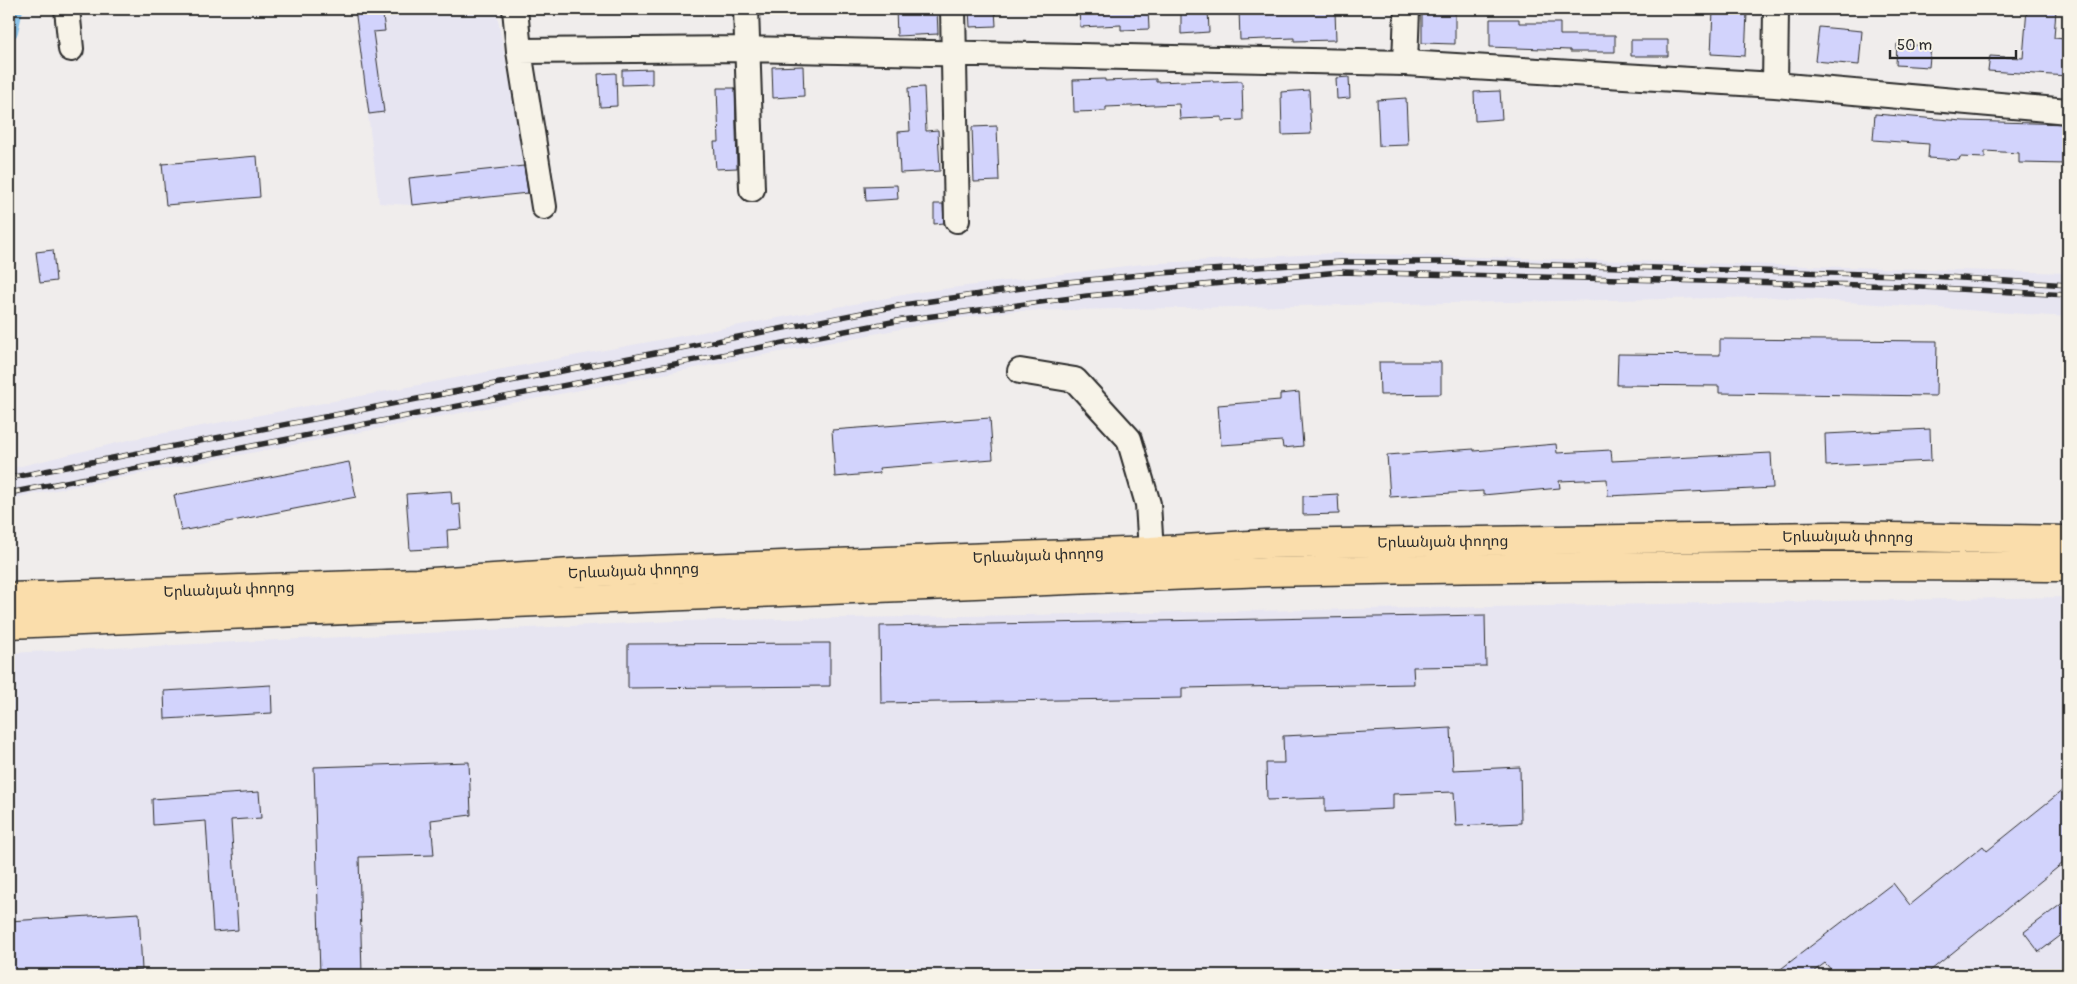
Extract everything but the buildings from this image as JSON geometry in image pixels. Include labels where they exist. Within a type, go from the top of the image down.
[{"type":"highway","name":"Երևանյան փողոց","points":[[9,597],[417,583],[582,573],[1151,551],[1266,544],[1834,536],[2068,540]]},
{"type":"highway","points":[[1266,544],[1266,572]]},
{"type":"highway","points":[[957,557],[959,584]]},
{"type":"highway","name":"Երևանյան փողոց","points":[[9,624],[1266,572],[1817,565],[2068,567]]},
{"type":"street","points":[[67,9],[71,49]]},
{"type":"street","points":[[514,9],[544,207]]},
{"type":"street","points":[[746,9],[752,189]]},
{"type":"street","points":[[953,9],[957,220]]},
{"type":"street","points":[[1405,63],[1407,9]]},
{"type":"street","points":[[1775,84],[1776,9]]},
{"type":"street","points":[[519,51],[747,49],[1405,63],[1775,84],[2068,111]]},
{"type":"street","points":[[1020,371],[1076,380],[1129,439],[1148,504],[1151,551]]},
{"type":"shaded area","points":[[355,9],[496,9],[526,166],[529,193],[412,205],[379,203]]},
{"type":"shaded area","points":[[1335,253],[2068,273],[2068,317],[1773,297],[1014,311],[947,320],[9,499],[9,469],[133,439],[551,360],[919,292],[1142,264]]},
{"type":"shaded area","points":[[2068,597],[2068,975],[9,975],[9,653],[675,621]]},
{"type":"waterway","points":[[9,31],[14,9]]},
{"type":"railway","points":[[9,478],[903,305],[1057,283],[1161,273],[1341,262],[1454,262],[1931,276],[2068,285]]},
{"type":"railway","points":[[9,493],[902,320],[1087,296],[1339,272],[1903,286],[2068,295]]}]
